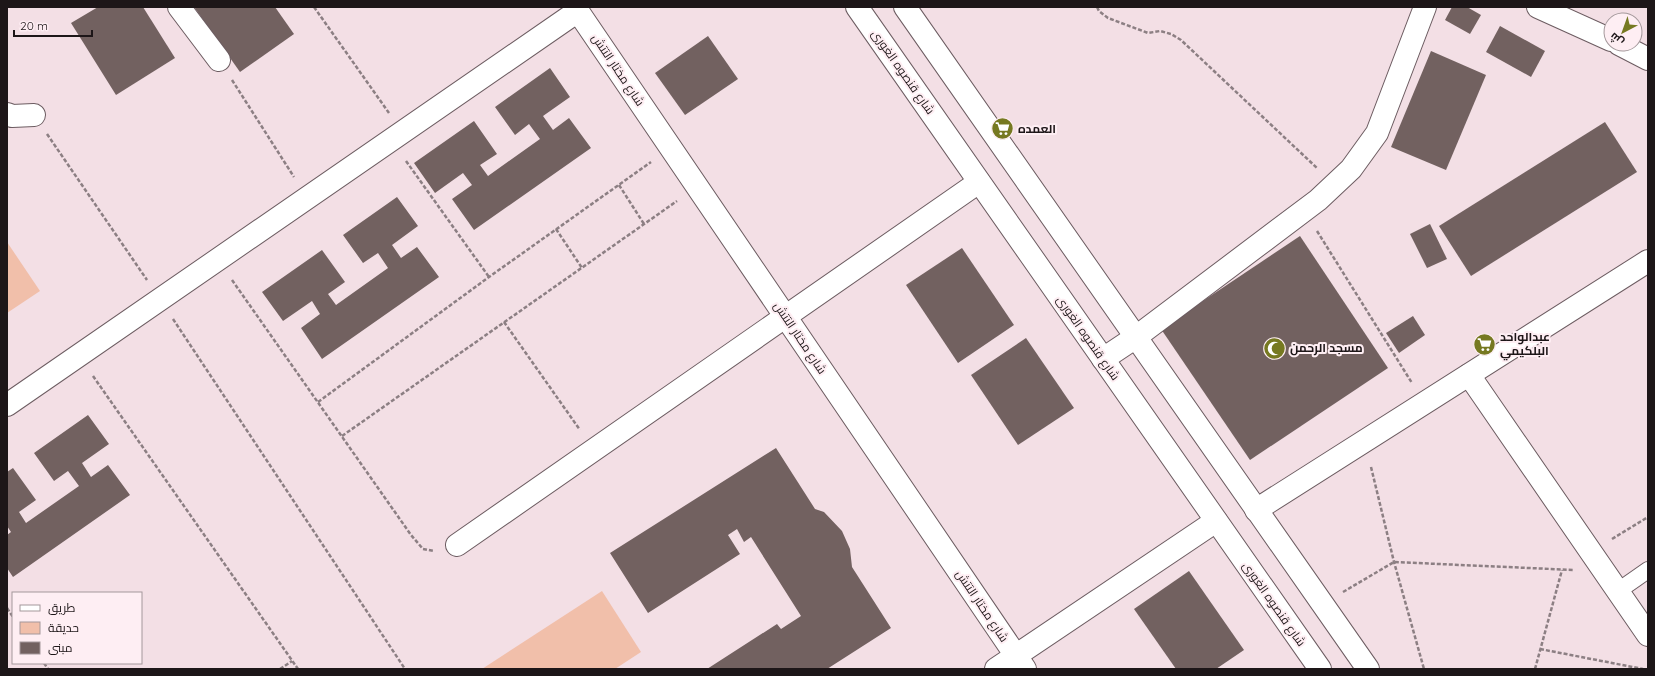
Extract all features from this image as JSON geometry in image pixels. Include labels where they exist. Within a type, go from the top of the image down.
[{"type":"street","points":[[179,7],[219,60]]},
{"type":"street","name":"شارع قنصوه الغورى","points":[[857,7],[1320,669]]},
{"type":"street","points":[[906,7],[1368,669]]},
{"type":"street","points":[[1103,359],[1136,337],[1304,211],[1335,185],[1351,169],[1377,133],[1425,7]]},
{"type":"street","points":[[1538,7],[1603,36]]},
{"type":"street","points":[[7,405],[218,260],[577,9]]},
{"type":"street","name":"شارع مختار التتش","points":[[577,9],[1020,662]]},
{"type":"street","points":[[1634,52],[1648,59]]},
{"type":"street","points":[[7,114],[12,116],[34,115]]},
{"type":"street","points":[[457,545],[980,182]]},
{"type":"street","points":[[1256,510],[1648,261]]},
{"type":"street","points":[[1469,375],[1648,635]]},
{"type":"street","points":[[996,669],[1020,662],[1216,521]]},
{"type":"lane","points":[[1618,591],[1648,570]]},
{"type":"path","points":[[314,7],[396,136],[489,277]]},
{"type":"path","points":[[1097,7],[1099,11],[1108,18],[1148,33],[1160,32],[1171,34],[1181,40],[1335,185]]},
{"type":"path","points":[[219,60],[307,198]]},
{"type":"path","points":[[34,115],[160,300],[405,669]]},
{"type":"path","points":[[318,402],[489,277],[671,148]]},
{"type":"path","points":[[619,185],[644,224]]},
{"type":"path","points":[[342,436],[697,186]]},
{"type":"path","points":[[1304,211],[1425,403]]},
{"type":"path","points":[[556,229],[582,268]]},
{"type":"path","points":[[218,260],[411,536],[423,548],[441,552],[457,545]]},
{"type":"path","points":[[504,322],[594,450]]},
{"type":"path","points":[[79,356],[298,669]]},
{"type":"path","points":[[1366,441],[1394,562],[1424,669]]},
{"type":"path","points":[[1591,552],[1648,517]]},
{"type":"path","points":[[1323,605],[1394,562],[1604,571]]},
{"type":"path","points":[[1535,669],[1562,570]]},
{"type":"path","points":[[1540,649],[1643,669]]},
{"type":"path","points":[[280,669],[292,660]]},
{"type":"green space","points":[[7,242],[40,291],[7,313]]},
{"type":"green space","points":[[602,591],[641,652],[615,669],[482,669]]},
{"type":"building","points":[[98,7],[143,7],[175,58],[116,95],[71,23]]},
{"type":"building","points":[[194,7],[275,7],[294,34],[240,72]]},
{"type":"building","points":[[1452,7],[1467,7],[1481,15],[1470,34],[1445,20]]},
{"type":"building","points":[[1500,26],[1545,51],[1531,77],[1486,52]]},
{"type":"building","points":[[708,36],[738,79],[685,115],[655,73]]},
{"type":"building","points":[[1431,51],[1486,75],[1446,170],[1391,147]]},
{"type":"building","points":[[550,68],[570,97],[543,116],[553,130],[569,118],[591,148],[474,230],[452,199],[472,185],[463,173],[435,193],[414,163],[474,121],[497,154],[480,165],[488,176],[540,139],[529,124],[515,135],[495,107]]},
{"type":"building","points":[[1605,122],[1637,172],[1471,276],[1439,226]]},
{"type":"building","points":[[397,197],[418,226],[392,245],[401,258],[417,247],[439,277],[322,359],[301,328],[320,314],[312,301],[283,321],[262,292],[322,250],[345,282],[328,294],[336,305],[388,268],[378,253],[363,263],[343,235]]},
{"type":"building","points":[[1430,224],[1447,259],[1427,268],[1410,234]]},
{"type":"building","name":"مسجد الرحمن","points":[[1300,236],[1388,368],[1250,460],[1161,329]]},
{"type":"building","points":[[962,248],[1014,325],[958,363],[906,285]]},
{"type":"building","points":[[1413,316],[1425,335],[1399,353],[1386,333]]},
{"type":"building","points":[[1026,338],[1074,408],[1018,445],[971,375]]},
{"type":"building","points":[[88,415],[109,444],[82,463],[91,477],[108,465],[130,495],[13,577],[7,568],[7,535],[11,532],[7,526],[7,472],[13,468],[36,500],[19,512],[26,523],[79,486],[68,471],[54,481],[34,453]]},
{"type":"building","points":[[776,448],[815,509],[824,512],[842,531],[850,549],[852,567],[891,628],[827,669],[707,669],[777,624],[781,629],[801,616],[751,537],[744,542],[737,529],[728,535],[740,554],[648,613],[610,553]]},
{"type":"building","points":[[1189,571],[1244,650],[1216,669],[1176,669],[1134,609]]},
{"type":"place","name":"العمده","points":[[1003,129]]},
{"type":"place","name":"عبدالواحد البلكيمي","points":[[1484,344]]},
{"type":"place","name":"مسجد الرحمن","points":[[1275,348]]}]
